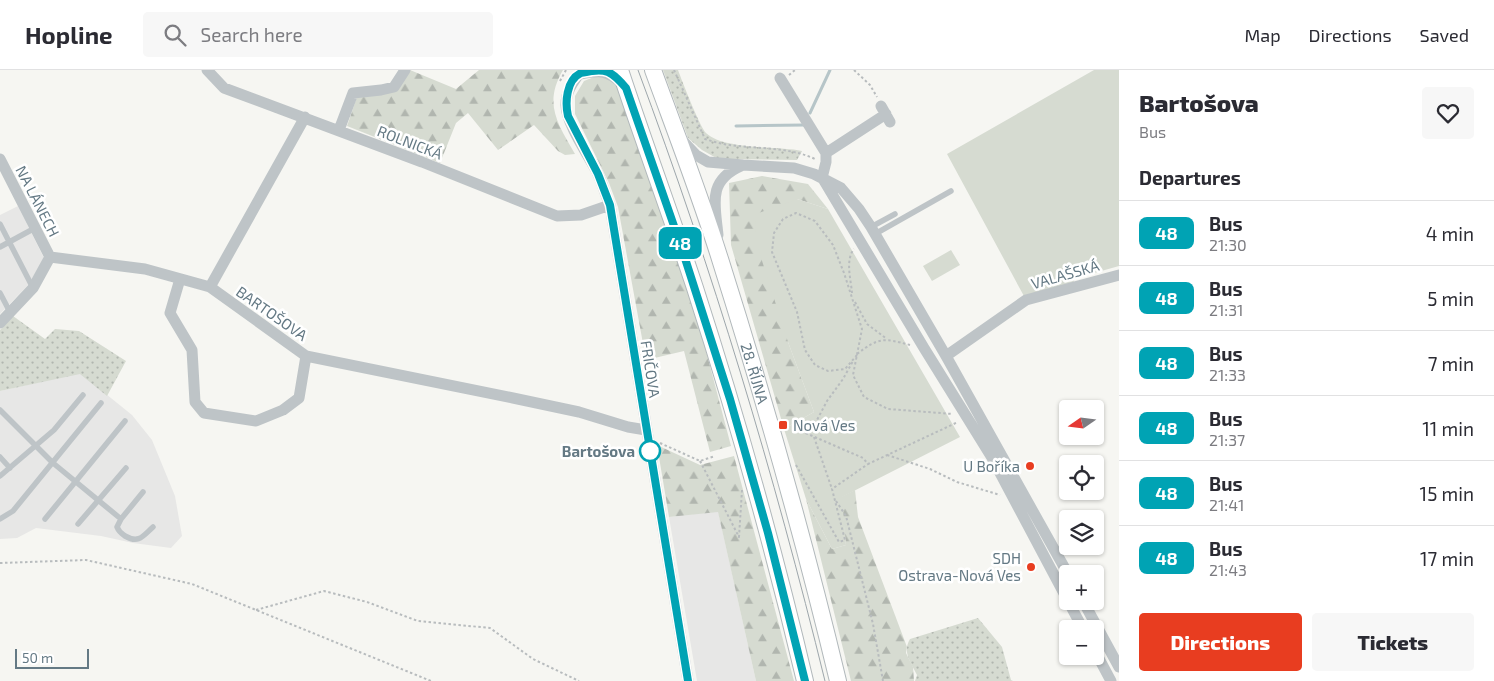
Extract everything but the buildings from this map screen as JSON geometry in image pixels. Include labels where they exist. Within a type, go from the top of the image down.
[{"type":"main road","name":"28. ŘÍJNA","points":[[620,70],[687,264],[730,399],[768,533],[805,681]]},
{"type":"main road","name":"28. ŘÍJNA","points":[[653,70],[678,135],[720,258],[786,481],[838,681]]},
{"type":"street","name":"ROLNICKÁ","points":[[207,70],[224,88],[305,117],[557,216],[581,215],[610,205]]},
{"type":"street","points":[[338,130],[353,93],[394,87],[405,70]]},
{"type":"street","points":[[581,72],[596,70],[608,72],[626,88]]},
{"type":"street","name":"FRIČOVA","points":[[581,72],[569,88],[567,111],[572,125],[598,174],[610,205],[688,681]]},
{"type":"street","points":[[780,78],[826,162],[822,178],[924,348],[962,416],[991,456],[1059,584]]},
{"type":"street","points":[[823,157],[886,114]]},
{"type":"street","points":[[210,287],[305,117]]},
{"type":"street","points":[[678,135],[696,155],[704,160],[743,165],[794,168],[822,178],[841,188],[859,209],[873,231],[978,412],[1064,565]]},
{"type":"street","name":"NA LÁNECH","points":[[0,159],[50,257]]},
{"type":"street","points":[[720,258],[714,198],[716,190],[726,174],[743,165]]},
{"type":"street","points":[[0,323],[32,288],[50,257]]},
{"type":"street","name":"BARTOŠOVA","points":[[50,257],[145,269],[210,287],[306,356],[579,412],[628,427],[646,430]]},
{"type":"street","name":"VALAŠSKÁ","points":[[946,356],[1026,300],[1119,275]]},
{"type":"street","points":[[180,279],[170,313],[192,350],[195,402],[204,413],[256,421],[283,410],[299,398],[306,356]]},
{"type":"street","points":[[962,416],[978,412]]},
{"type":"street","points":[[1089,610],[1115,651],[1119,667]]},
{"type":"street","points":[[1102,665],[1111,681]]},
{"type":"lane","points":[[873,231],[951,192]]},
{"type":"lane","points":[[873,231],[895,214]]},
{"type":"lane","points":[[0,224],[32,288]]},
{"type":"lane","points":[[0,246],[35,228]]},
{"type":"lane","points":[[0,293],[10,312]]},
{"type":"lane","points":[[0,476],[34,445],[54,430],[83,395]]},
{"type":"lane","points":[[0,519],[13,511],[101,403]]},
{"type":"lane","points":[[0,410],[53,464],[121,519]]},
{"type":"lane","points":[[45,519],[125,421]]},
{"type":"lane","points":[[0,457],[10,468]]},
{"type":"lane","points":[[78,524],[126,468]]},
{"type":"lane","points":[[143,492],[121,519],[117,527],[120,532],[132,540],[139,540],[153,527]]},
{"type":"lane","points":[[1046,560],[1058,554]]},
{"type":"path","points":[[674,70],[705,140],[730,146],[794,151],[823,157]]},
{"type":"path","points":[[854,70],[870,85],[886,114]]},
{"type":"path","points":[[887,339],[871,344],[857,355],[844,369],[828,371],[815,365],[805,350],[797,312],[772,252],[774,233],[783,219],[796,213],[815,221],[833,245],[853,298],[862,329],[857,355],[853,375],[864,398],[888,409],[962,416]]},
{"type":"path","points":[[860,242],[851,251],[849,266],[853,298],[867,324],[887,339],[924,348]]},
{"type":"path","points":[[857,355],[827,401],[818,420],[801,431],[863,458],[868,464]]},
{"type":"path","points":[[832,488],[868,464],[887,456],[962,416]]},
{"type":"path","points":[[646,430],[661,444],[700,461],[738,538],[743,484]]},
{"type":"path","points":[[794,463],[840,542],[845,540],[832,488],[814,437]]},
{"type":"path","points":[[700,461],[715,456]]},
{"type":"path","points":[[887,456],[930,468],[957,482],[1004,497]]},
{"type":"path","points":[[834,499],[846,516],[872,624],[883,681]]},
{"type":"path","points":[[0,563],[86,560],[192,584],[431,681]]},
{"type":"path","points":[[256,610],[324,591],[367,602],[418,621],[490,628],[533,659],[579,681]]},
{"type":"shaded area","points":[[18,206],[44,258],[29,284],[0,314],[0,215]]},
{"type":"shaded area","points":[[80,373],[132,415],[152,440],[175,496],[182,536],[171,548],[101,536],[36,528],[17,538],[0,539],[0,391]]},
{"type":"shaded area","points":[[718,511],[756,681],[697,681],[669,517]]},
{"type":"green space","points":[[410,70],[456,89],[479,70],[563,70],[554,93],[555,114],[575,154],[565,155],[558,151],[534,125],[498,150],[468,113],[456,123],[440,163],[347,126],[357,97],[387,92]]},
{"type":"green space","points":[[663,70],[678,70],[706,133],[714,138],[738,145],[802,151],[797,160],[718,159],[702,150],[688,138]]},
{"type":"green space","points":[[1094,70],[1119,70],[1119,266],[1073,279],[1074,282],[1025,298],[947,154]]},
{"type":"green space","points":[[599,75],[610,79],[618,87],[700,328],[731,446],[710,452],[684,351],[646,360],[618,207],[609,183],[575,114],[575,96],[584,81]]},
{"type":"green space","points":[[762,176],[808,184],[828,209],[797,199],[788,342],[814,412],[784,429],[731,245],[729,183]]},
{"type":"green space","points":[[797,199],[828,209],[960,437],[842,497],[846,545],[832,549],[806,499],[784,429],[814,412],[788,342],[755,239],[756,214]]},
{"type":"green space","points":[[951,250],[960,265],[932,281],[923,266]]},
{"type":"green space","points":[[13,316],[45,339],[55,329],[79,331],[126,361],[107,396],[80,374],[0,391],[0,330]]},
{"type":"green space","points":[[657,445],[700,465],[734,456],[794,681],[756,681],[718,512],[669,517]]},
{"type":"green space","points":[[855,490],[858,517],[907,647],[906,653],[913,667],[914,681],[851,681],[806,499],[832,549],[846,545],[841,497]]},
{"type":"green space","points":[[978,618],[1002,647],[1011,680],[1013,681],[915,681],[917,675],[907,653],[910,639]]},
{"type":"waterway","points":[[810,113],[830,70]]},
{"type":"waterway","points":[[736,126],[804,125]]},
{"type":"tram line","points":[[638,70],[717,297],[785,526],[825,681]]},
{"type":"bus line","name":"48","points":[[688,681],[610,205],[598,174],[568,116],[566,106],[569,88],[576,77],[580,74],[596,70],[611,73],[626,88],[682,249],[752,475],[805,681]]},
{"type":"place","name":"Nová Ves","points":[[783,425]]},
{"type":"place","name":"Bartošova","points":[[650,451]]},
{"type":"place","name":"U Boříka","points":[[1030,466]]},
{"type":"place","name":"SDH Ostrava-Nová Ves","points":[[1031,567]]}]
